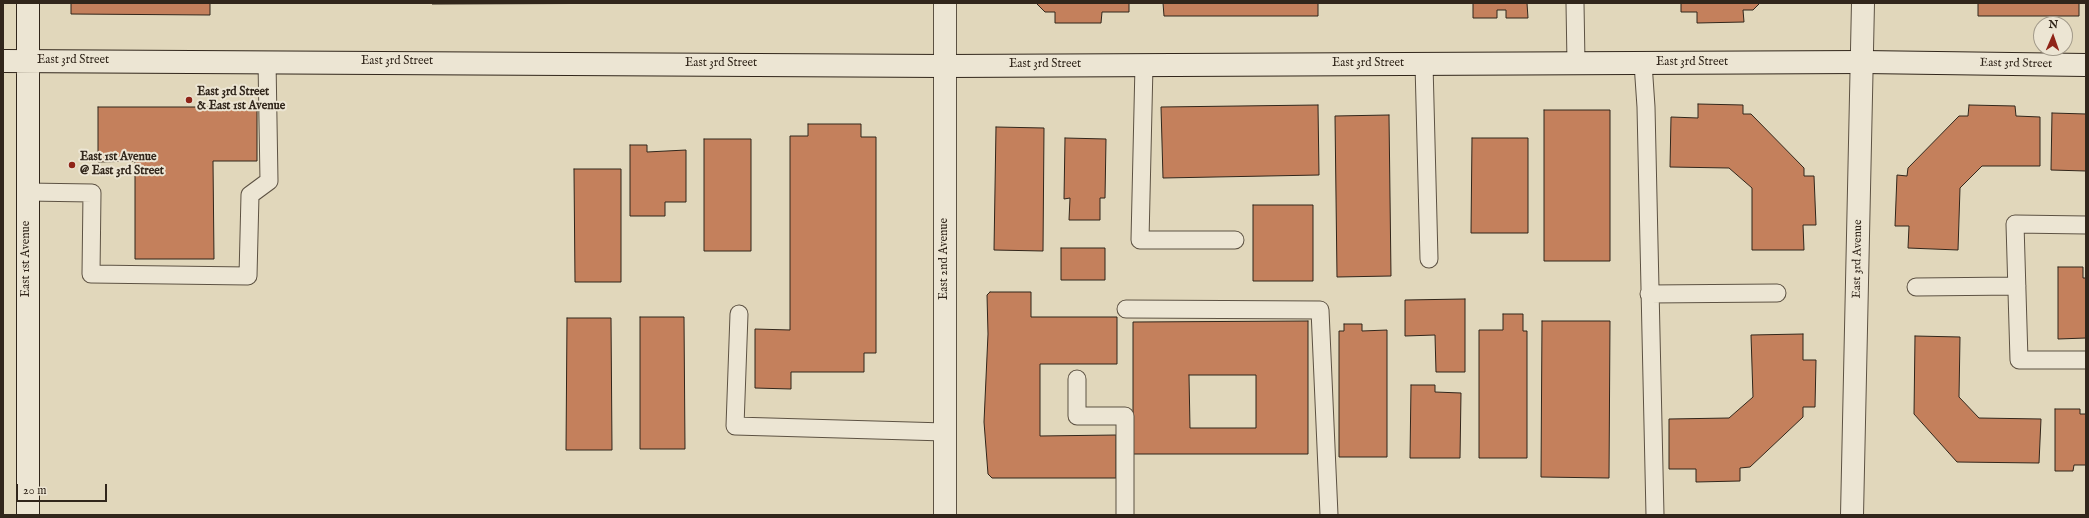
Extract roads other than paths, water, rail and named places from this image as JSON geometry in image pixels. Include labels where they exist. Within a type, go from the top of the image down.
[{"type":"street","name":"East 1st Avenue","points":[[28,3],[28,515]]},
{"type":"street","name":"East 2nd Avenue","points":[[945,3],[945,515]]},
{"type":"street","name":"East 3rd Avenue","points":[[1852,515],[1863,62],[1863,3]]},
{"type":"street","name":"East 3rd Street","points":[[3,61],[267,61],[945,66],[1863,62],[2086,65]]},
{"type":"lane","points":[[1575,3],[1576,63]]},
{"type":"lane","points":[[27,192],[92,193],[91,274],[248,276],[250,194],[269,181],[267,61]]},
{"type":"lane","points":[[1643,63],[1646,107],[1649,294],[1656,515]]},
{"type":"lane","points":[[1424,64],[1430,259]]},
{"type":"lane","points":[[1144,65],[1140,240],[1235,240]]},
{"type":"lane","points":[[2086,225],[2015,224],[2019,360],[2086,360]]},
{"type":"lane","points":[[1916,287],[2017,286]]},
{"type":"lane","points":[[1649,294],[1777,293]]},
{"type":"lane","points":[[1126,309],[1320,310],[1329,515]]},
{"type":"lane","points":[[739,314],[735,426],[945,432]]},
{"type":"lane","points":[[1077,380],[1077,416],[1125,416],[1125,515]]},
{"type":"place","name":"East 3rd Street & East 1st Avenue","points":[[189,100]]},
{"type":"place","name":"East 1st Avenue @ East 3rd Street","points":[[72,165]]}]
